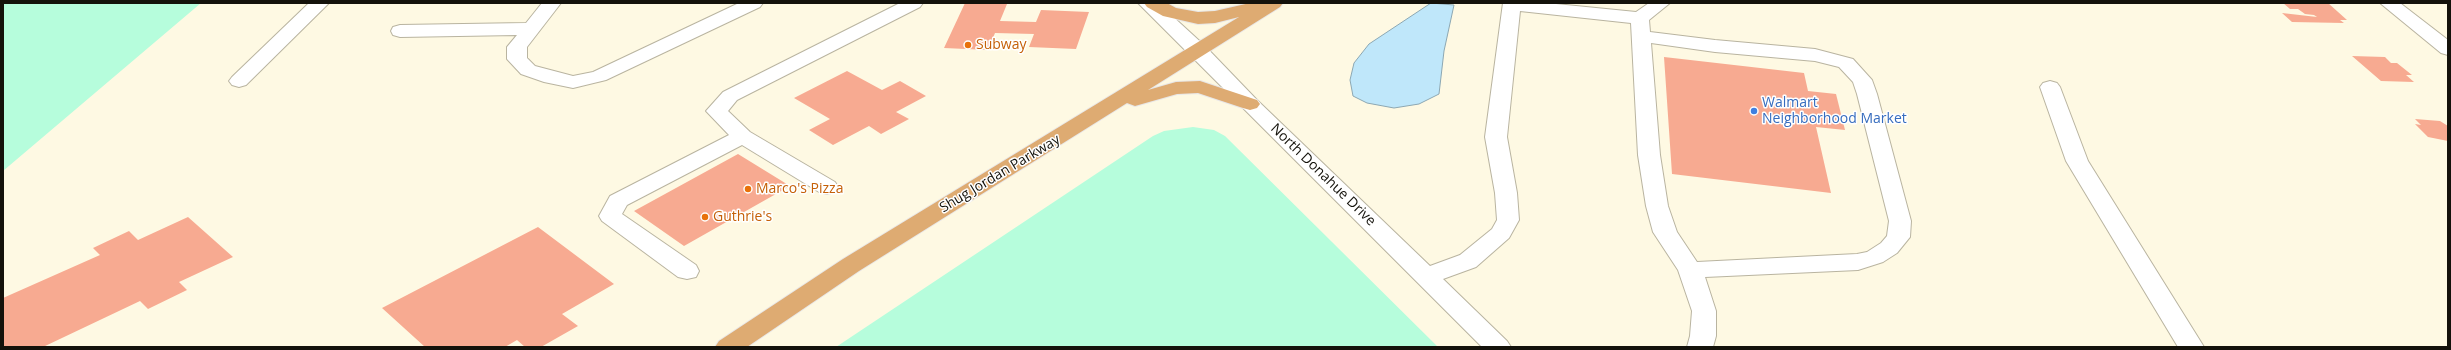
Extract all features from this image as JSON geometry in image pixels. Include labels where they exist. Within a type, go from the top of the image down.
[{"type":"main road","points":[[1153,3],[1170,12],[1198,18],[1215,17],[1273,3]]},
{"type":"main road","name":"Shug Jordan Parkway","points":[[728,347],[851,265],[1098,114],[1273,3]]},
{"type":"main road","points":[[1098,114],[1151,94],[1184,88],[1200,87],[1250,104]]},
{"type":"street","points":[[239,81],[320,3]]},
{"type":"street","points":[[552,3],[517,47],[517,59],[528,70],[551,78],[573,82],[599,76],[754,3]]},
{"type":"street","points":[[827,187],[743,136],[716,111],[730,96],[914,3]]},
{"type":"street","name":"North Donahue Drive","points":[[1147,3],[1198,50],[1250,104],[1428,276],[1498,347]]},
{"type":"street","points":[[1661,3],[1641,27],[1649,155],[1656,206],[1665,232],[1690,270],[1704,311],[1703,336],[1700,347]]},
{"type":"street","points":[[2390,3],[2448,49]]},
{"type":"street","points":[[1428,276],[1468,261],[1501,233],[1508,220],[1506,193],[1496,137],[1511,6],[1641,27],[1715,46],[1815,55],[1846,63],[1862,80],[1900,221],[1898,237],[1890,248],[1875,257],[1858,262],[1690,270]]},
{"type":"street","points":[[400,31],[531,29]]},
{"type":"street","points":[[2050,87],[2077,161],[2191,347]]},
{"type":"street","points":[[687,271],[610,216],[618,201],[743,136]]},
{"type":"green space","points":[[3,3],[201,3],[3,171]]},
{"type":"green space","points":[[1193,127],[1214,130],[1225,136],[1438,347],[836,347],[1153,136],[1164,131]]},
{"type":"water","points":[[1431,3],[1454,5],[1444,51],[1439,94],[1419,104],[1394,108],[1367,103],[1353,96],[1350,80],[1354,63],[1369,44]]},
{"type":"building","points":[[965,3],[1007,4],[1000,21],[1036,22],[1041,10],[1089,12],[1076,49],[1029,47],[1034,34],[995,33],[988,50],[944,48]]},
{"type":"building","points":[[2283,3],[2328,3],[2347,20],[2340,20],[2344,23],[2292,22],[2282,13],[2317,17],[2314,15],[2305,14],[2298,9],[2290,9]]},
{"type":"building","points":[[2352,56],[2385,57],[2391,63],[2397,63],[2412,75],[2406,75],[2414,82],[2381,81]]},
{"type":"building","name":"Walmart Neighborhood Market","points":[[1664,57],[1804,73],[1808,91],[1836,94],[1845,130],[1816,127],[1831,193],[1672,174]]},
{"type":"building","points":[[847,71],[882,90],[900,81],[926,96],[896,112],[909,119],[881,134],[869,126],[833,145],[809,130],[830,119],[794,98]]},
{"type":"building","points":[[2415,119],[2440,121],[2448,126],[2448,141],[2428,137],[2415,124],[2421,125]]},
{"type":"building","points":[[738,154],[790,186],[684,246],[634,211]]},
{"type":"building","points":[[188,217],[233,257],[179,282],[187,290],[148,309],[140,301],[43,347],[3,347],[3,298],[100,255],[93,248],[129,231],[138,240]]},
{"type":"building","points":[[538,227],[614,284],[562,314],[578,326],[541,347],[525,347],[517,340],[505,347],[425,347],[382,308]]},
{"type":"place","name":"Subway","points":[[968,45]]},
{"type":"place","name":"Walmart Neighborhood Market","points":[[1754,111]]},
{"type":"place","name":"Marco's Pizza","points":[[748,189]]},
{"type":"place","name":"Guthrie's","points":[[705,217]]}]
